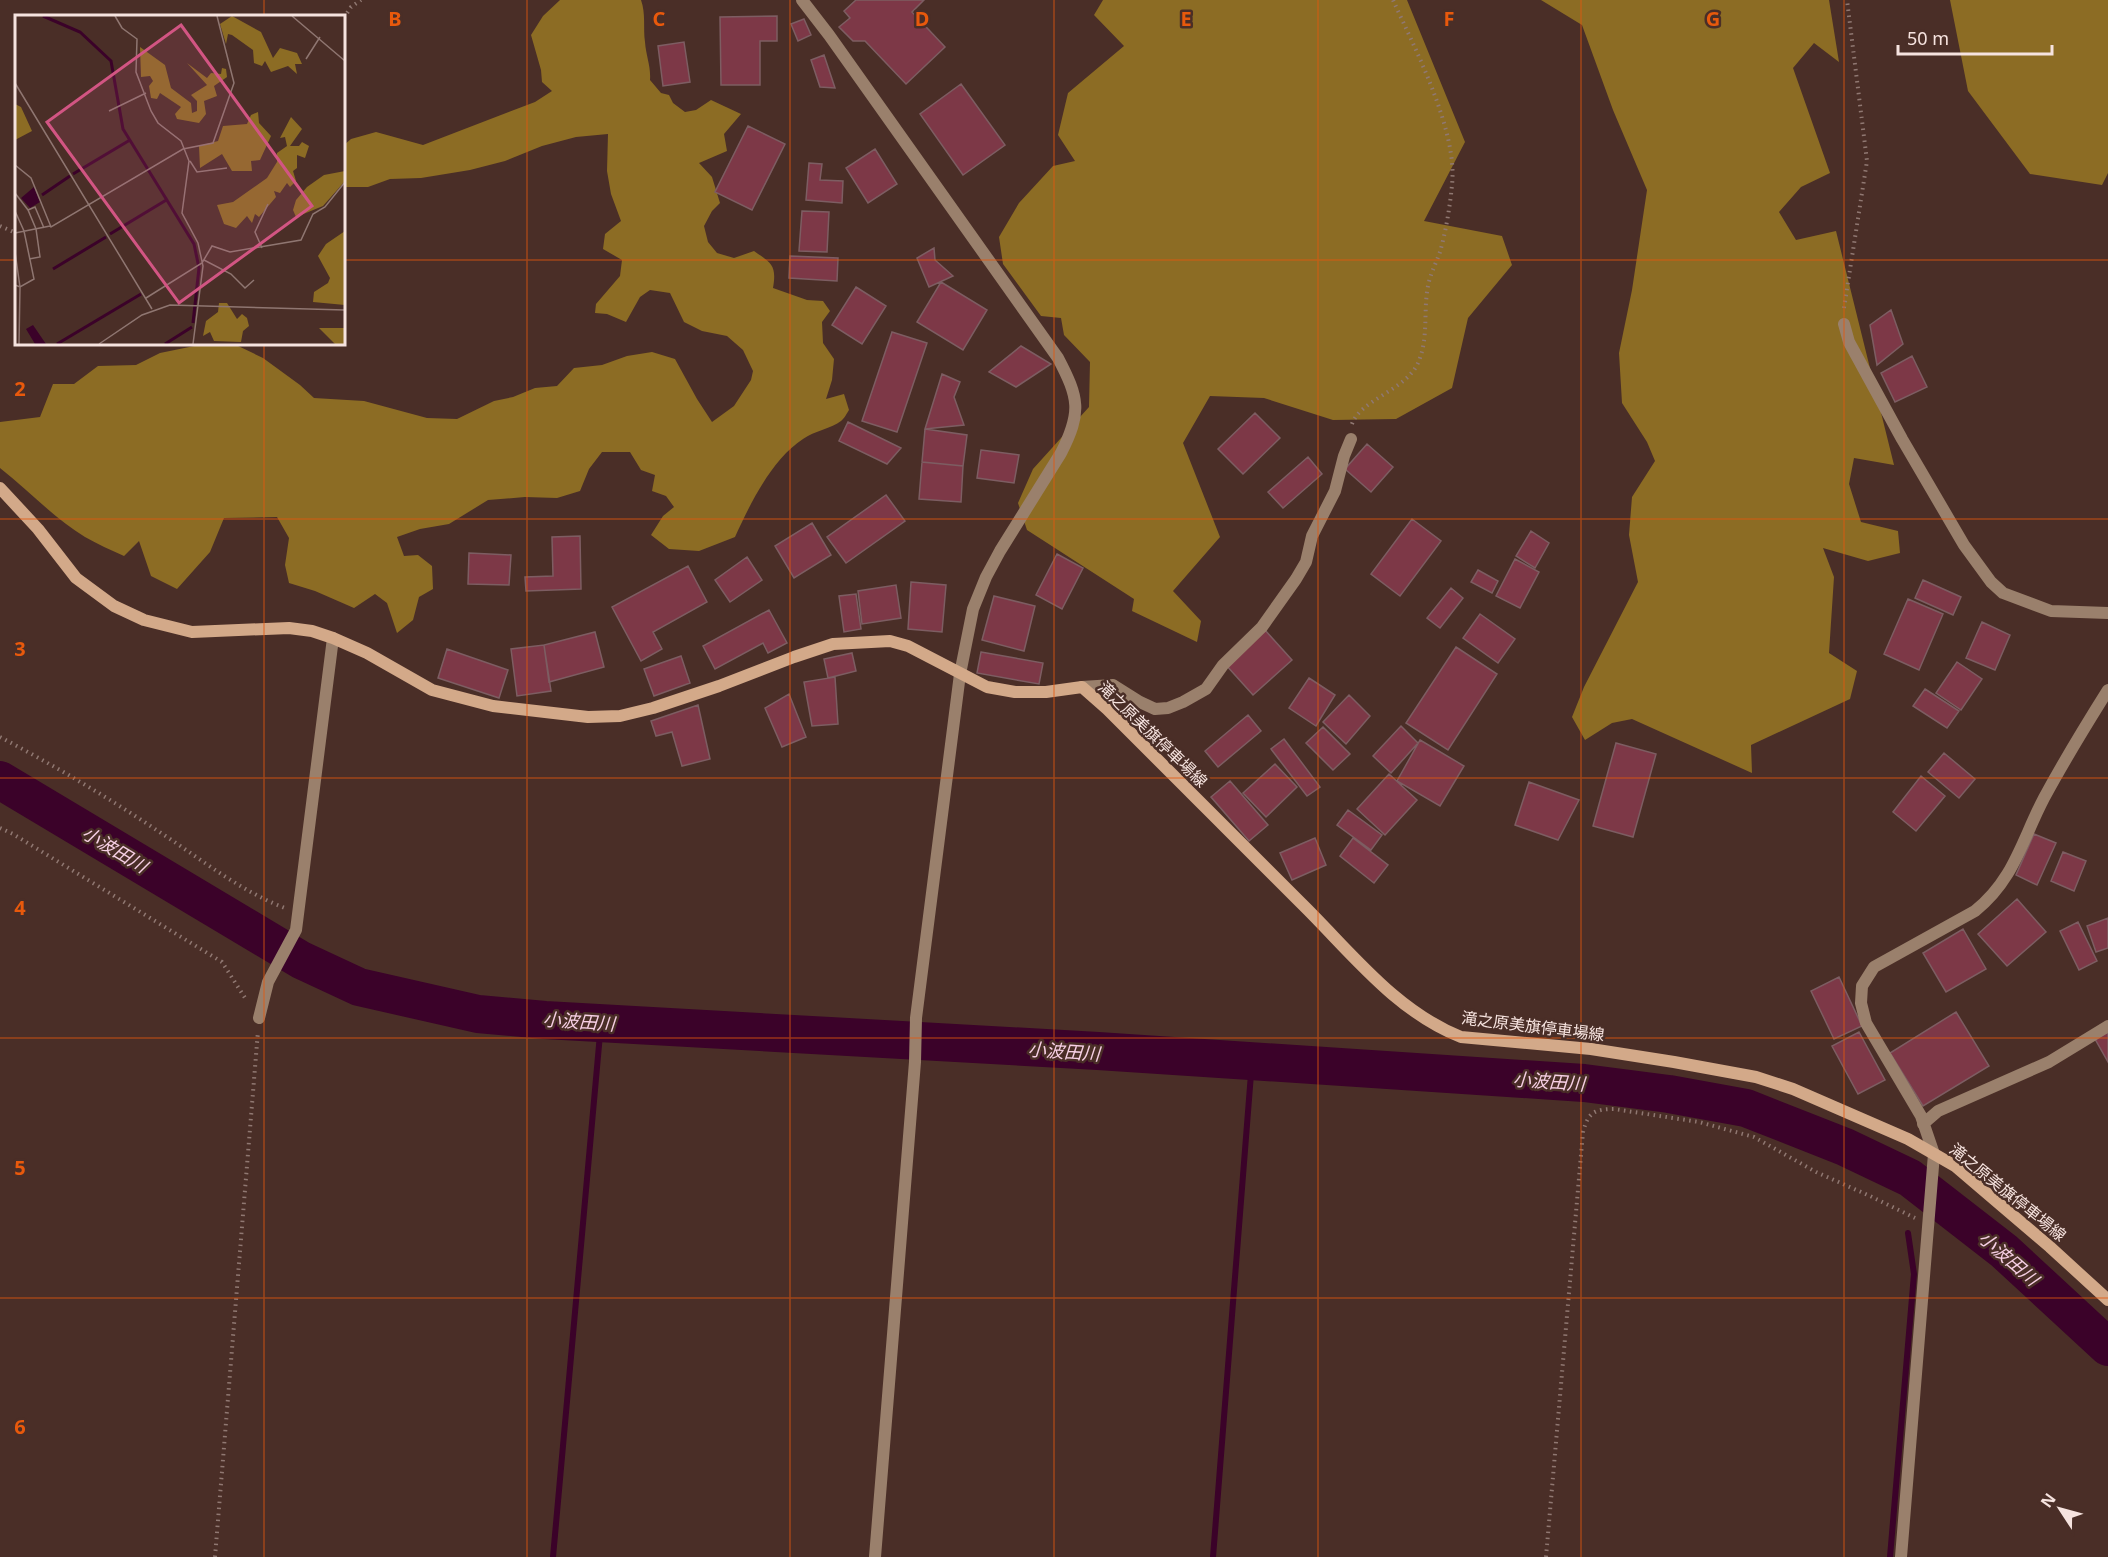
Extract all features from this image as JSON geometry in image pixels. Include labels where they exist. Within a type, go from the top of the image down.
[{"type":"main road","name":"滝之原美旗停車場線","points":[[0,488],[38,529],[76,578],[114,606],[144,620],[192,632],[289,628],[312,631],[367,653],[432,690],[493,706],[588,717],[620,716],[653,708],[833,644],[890,641],[908,646],[987,687],[1015,692],[1046,692],[1082,687],[1107,709],[1356,960],[1400,1000],[1442,1029],[1461,1037],[1592,1049],[1756,1077],[1792,1089],[1908,1139],[1954,1166],[2050,1247],[2108,1300]]},
{"type":"street","points":[[802,0],[1058,358],[1073,387],[1076,408],[1072,432],[986,576],[973,609],[960,674],[916,1018],[915,1062],[875,1557]]},
{"type":"street","points":[[1844,324],[1849,342],[1902,439],[1964,544],[1991,582],[2003,593],[2051,610],[2108,613]]},
{"type":"street","points":[[1082,687],[1113,685],[1155,709],[1168,708],[1206,689],[1223,665],[1262,627],[1306,562],[1312,536],[1335,491],[1351,439]]},
{"type":"street","points":[[259,1018],[268,982],[296,930],[333,638]]},
{"type":"street","points":[[1901,1557],[1934,1154],[1921,1116],[1866,1023],[1861,1004],[1862,986],[1874,967],[1975,911],[1990,899],[2016,862],[2043,799],[2108,690]]},
{"type":"street","points":[[1923,1124],[1938,1111],[2049,1062],[2108,1026]]},
{"type":"path","points":[[345,16],[351,7],[361,0]]},
{"type":"path","points":[[1351,439],[1354,417],[1407,378],[1418,363],[1426,331],[1428,286],[1440,250],[1453,183],[1450,143],[1428,78],[1393,0]]},
{"type":"path","points":[[1844,324],[1843,304],[1867,161],[1847,0]]},
{"type":"path","points":[[0,226],[15,233]]},
{"type":"path","points":[[0,737],[42,759],[131,813],[258,897],[297,912]]},
{"type":"path","points":[[0,828],[222,962],[259,1018],[215,1557]]},
{"type":"path","points":[[1546,1557],[1582,1132],[1586,1121],[1593,1113],[1602,1109],[1614,1109],[1699,1122],[1754,1137],[1816,1172],[1929,1219]]},
{"type":"shaded area","points":[[560,0],[641,0],[650,80],[661,93],[669,95],[673,103],[685,112],[696,110],[711,100],[741,114],[724,134],[727,151],[699,163],[712,177],[720,203],[712,211],[704,226],[708,242],[717,253],[734,258],[754,251],[771,265],[774,274],[773,288],[807,300],[823,301],[830,311],[822,322],[823,343],[834,359],[832,380],[826,399],[844,394],[849,410],[841,421],[807,436],[781,458],[763,483],[735,537],[699,551],[669,549],[651,535],[663,516],[674,507],[666,496],[652,491],[655,475],[641,470],[630,452],[602,452],[589,469],[580,491],[557,498],[525,497],[488,500],[449,524],[420,529],[397,537],[404,556],[418,555],[432,566],[433,589],[419,597],[413,620],[397,633],[387,603],[375,594],[354,608],[315,591],[289,583],[285,565],[289,538],[277,517],[224,518],[210,552],[177,589],[151,576],[139,541],[124,556],[94,542],[63,522],[0,468],[0,422],[40,417],[53,384],[74,384],[98,366],[136,365],[160,353],[199,345],[236,345],[263,358],[314,398],[364,401],[427,418],[457,419],[494,401],[513,397],[535,388],[557,386],[574,368],[602,365],[627,356],[652,352],[675,359],[712,422],[734,406],[751,380],[753,371],[743,350],[727,336],[702,331],[684,322],[670,293],[650,290],[640,297],[626,322],[607,314],[595,313],[596,304],[620,276],[622,260],[603,249],[605,234],[621,221],[611,194],[607,171],[608,134],[576,137],[542,146],[505,161],[470,170],[421,178],[390,179],[368,187],[345,187],[345,144],[351,139],[376,132],[423,145],[535,102],[552,91],[542,82],[531,35],[543,16]]},
{"type":"shaded area","points":[[1103,0],[1407,0],[1465,142],[1424,221],[1502,236],[1512,265],[1468,318],[1452,388],[1396,419],[1333,420],[1264,398],[1210,396],[1183,443],[1220,537],[1173,591],[1201,621],[1197,642],[1132,611],[1134,599],[1027,530],[1018,503],[1033,469],[1089,407],[1090,362],[1064,335],[1061,318],[1041,316],[1003,264],[999,237],[1019,203],[1053,166],[1075,161],[1058,135],[1068,93],[1124,46],[1094,15]]},
{"type":"shaded area","points":[[1541,0],[1829,0],[1839,62],[1814,43],[1793,68],[1830,173],[1801,187],[1779,212],[1796,240],[1836,231],[1894,465],[1854,458],[1849,484],[1861,522],[1898,531],[1900,553],[1868,561],[1823,548],[1834,577],[1829,653],[1857,671],[1850,699],[1751,745],[1752,773],[1632,719],[1612,723],[1585,740],[1572,717],[1584,687],[1638,582],[1629,535],[1632,497],[1655,461],[1647,442],[1622,403],[1619,353],[1632,290],[1647,190],[1613,110],[1582,25]]},
{"type":"shaded area","points":[[1950,0],[2108,0],[2108,173],[2102,185],[2030,174],[1968,91]]},
{"type":"building","points":[[856,0],[924,0],[912,12],[945,47],[906,84],[865,41],[853,41],[839,27],[850,18],[844,11]]},
{"type":"building","points":[[777,16],[777,41],[760,41],[760,85],[721,85],[720,17]]},
{"type":"building","points":[[804,19],[811,35],[798,41],[791,24]]},
{"type":"building","points":[[684,42],[690,82],[663,86],[658,46]]},
{"type":"building","points":[[824,55],[835,88],[820,87],[811,60]]},
{"type":"building","points":[[961,84],[1005,145],[963,175],[920,114]]},
{"type":"building","points":[[748,126],[785,144],[752,210],[715,192]]},
{"type":"building","points":[[875,149],[897,184],[868,203],[846,168]]},
{"type":"building","points":[[809,163],[822,164],[820,180],[843,181],[842,203],[806,200]]},
{"type":"building","points":[[802,211],[829,212],[827,252],[799,251]]},
{"type":"building","points":[[934,248],[935,260],[953,276],[929,287],[917,258]]},
{"type":"building","points":[[790,256],[838,258],[837,281],[789,278]]},
{"type":"building","points":[[941,282],[987,310],[963,350],[917,322]]},
{"type":"building","points":[[856,287],[886,306],[862,344],[832,325]]},
{"type":"building","points":[[1891,310],[1903,344],[1877,365],[1870,325]]},
{"type":"building","points":[[892,332],[927,343],[897,432],[862,421]]},
{"type":"building","points":[[1021,346],[1051,364],[1016,387],[989,372]]},
{"type":"building","points":[[1912,356],[1927,387],[1895,402],[1881,373]]},
{"type":"building","points":[[942,374],[960,382],[954,397],[964,425],[925,429]]},
{"type":"building","points":[[1255,413],[1280,438],[1243,474],[1218,449]]},
{"type":"building","points":[[848,422],[901,448],[887,464],[839,441]]},
{"type":"building","points":[[925,429],[967,435],[963,466],[922,462]]},
{"type":"building","points":[[1367,444],[1393,467],[1371,492],[1345,469]]},
{"type":"building","points":[[981,450],[1019,455],[1014,483],[977,478]]},
{"type":"building","points":[[1308,457],[1322,474],[1283,508],[1268,492]]},
{"type":"building","points":[[922,462],[963,466],[961,502],[919,499]]},
{"type":"building","points":[[886,495],[905,521],[846,563],[827,537]]},
{"type":"building","points":[[1412,519],[1441,541],[1400,596],[1371,574]]},
{"type":"building","points":[[812,523],[831,555],[794,578],[775,546]]},
{"type":"building","points":[[1531,531],[1549,543],[1535,568],[1516,556]]},
{"type":"building","points":[[580,536],[581,589],[526,591],[525,577],[553,576],[552,537]]},
{"type":"building","points":[[469,553],[511,555],[509,585],[468,584]]},
{"type":"building","points":[[1057,554],[1083,568],[1062,609],[1036,595]]},
{"type":"building","points":[[747,557],[762,580],[730,602],[715,580]]},
{"type":"building","points":[[1515,559],[1539,572],[1520,608],[1496,596]]},
{"type":"building","points":[[688,566],[707,602],[653,632],[662,649],[641,661],[612,607]]},
{"type":"building","points":[[1478,570],[1498,581],[1492,593],[1471,582]]},
{"type":"building","points":[[1923,580],[1961,597],[1953,615],[1915,598]]},
{"type":"building","points":[[911,582],[946,585],[942,632],[908,629]]},
{"type":"building","points":[[896,585],[901,618],[862,624],[858,591]]},
{"type":"building","points":[[1451,588],[1463,598],[1440,628],[1427,618]]},
{"type":"building","points":[[856,594],[861,629],[844,632],[839,596]]},
{"type":"building","points":[[994,596],[1035,606],[1024,651],[982,640]]},
{"type":"building","points":[[1908,599],[1943,614],[1919,670],[1884,654]]},
{"type":"building","points":[[769,610],[787,643],[768,653],[763,643],[715,669],[703,646]]},
{"type":"building","points":[[1480,614],[1515,639],[1498,663],[1463,638]]},
{"type":"building","points":[[1982,622],[2010,635],[1995,670],[1966,658]]},
{"type":"building","points":[[1265,630],[1292,660],[1253,695],[1226,665]]},
{"type":"building","points":[[595,632],[604,667],[549,682],[544,645]]},
{"type":"building","points":[[544,645],[551,691],[517,696],[511,649]]},
{"type":"building","points":[[1456,647],[1497,674],[1448,750],[1406,723]]},
{"type":"building","points":[[447,649],[508,670],[499,698],[438,678]]},
{"type":"building","points":[[981,652],[1043,663],[1039,684],[977,673]]},
{"type":"building","points":[[852,653],[856,671],[828,678],[824,659]]},
{"type":"building","points":[[681,656],[690,683],[654,696],[644,669]]},
{"type":"building","points":[[1957,662],[1982,679],[1961,710],[1936,693]]},
{"type":"building","points":[[835,677],[838,724],[812,726],[804,682]]},
{"type":"building","points":[[1309,678],[1335,695],[1316,726],[1289,708]]},
{"type":"building","points":[[1925,689],[1959,711],[1947,728],[1913,706]]},
{"type":"building","points":[[789,694],[806,737],[782,747],[765,708]]},
{"type":"building","points":[[1349,695],[1370,716],[1346,744],[1323,722]]},
{"type":"building","points":[[698,705],[710,759],[682,766],[672,732],[656,736],[651,721]]},
{"type":"building","points":[[1248,715],[1261,731],[1218,767],[1205,751]]},
{"type":"building","points":[[1401,726],[1418,743],[1391,773],[1373,756]]},
{"type":"building","points":[[1323,727],[1350,754],[1333,770],[1306,743]]},
{"type":"building","points":[[1284,739],[1320,787],[1307,796],[1271,749]]},
{"type":"building","points":[[1420,740],[1464,766],[1440,806],[1397,781]]},
{"type":"building","points":[[1616,743],[1656,754],[1633,837],[1593,826]]},
{"type":"building","points":[[1944,753],[1975,779],[1959,798],[1928,772]]},
{"type":"building","points":[[1275,764],[1297,787],[1266,817],[1243,793]]},
{"type":"building","points":[[1389,774],[1417,800],[1385,835],[1357,809]]},
{"type":"building","points":[[1921,776],[1945,796],[1916,831],[1893,812]]},
{"type":"building","points":[[1230,781],[1268,825],[1249,841],[1211,797]]},
{"type":"building","points":[[1529,782],[1579,800],[1558,840],[1515,825]]},
{"type":"building","points":[[1348,810],[1382,835],[1371,850],[1337,825]]},
{"type":"building","points":[[2034,834],[2056,843],[2037,885],[2016,875]]},
{"type":"building","points":[[1315,838],[1326,865],[1292,880],[1280,853]]},
{"type":"building","points":[[1353,838],[1388,865],[1374,883],[1340,856]]},
{"type":"building","points":[[2063,852],[2086,861],[2074,891],[2051,881]]},
{"type":"building","points":[[2017,899],[2046,932],[2007,966],[1978,934]]},
{"type":"building","points":[[2108,918],[2108,948],[2096,952],[2087,926]]},
{"type":"building","points":[[2078,922],[2097,961],[2079,970],[2060,931]]},
{"type":"building","points":[[1963,929],[1986,969],[1946,992],[1923,953]]},
{"type":"building","points":[[1839,977],[1862,1026],[1834,1039],[1811,991]]},
{"type":"building","points":[[1956,1012],[1989,1066],[1923,1106],[1890,1053]]},
{"type":"building","points":[[1859,1032],[1885,1080],[1858,1094],[1832,1046]]},
{"type":"building","points":[[2108,1032],[2108,1062],[2095,1039]]},
{"type":"waterway","name":"小波田川","points":[[0,780],[301,960],[359,987],[478,1014],[545,1020],[1098,1051],[1584,1083],[1669,1094],[1746,1108],[1845,1147],[1910,1178],[2004,1251],[2108,1347]]},
{"type":"waterway","points":[[553,1557],[601,1023]]},
{"type":"waterway","points":[[1213,1557],[1252,1061]]},
{"type":"waterway","points":[[1890,1557],[1914,1274],[1908,1233]]}]
